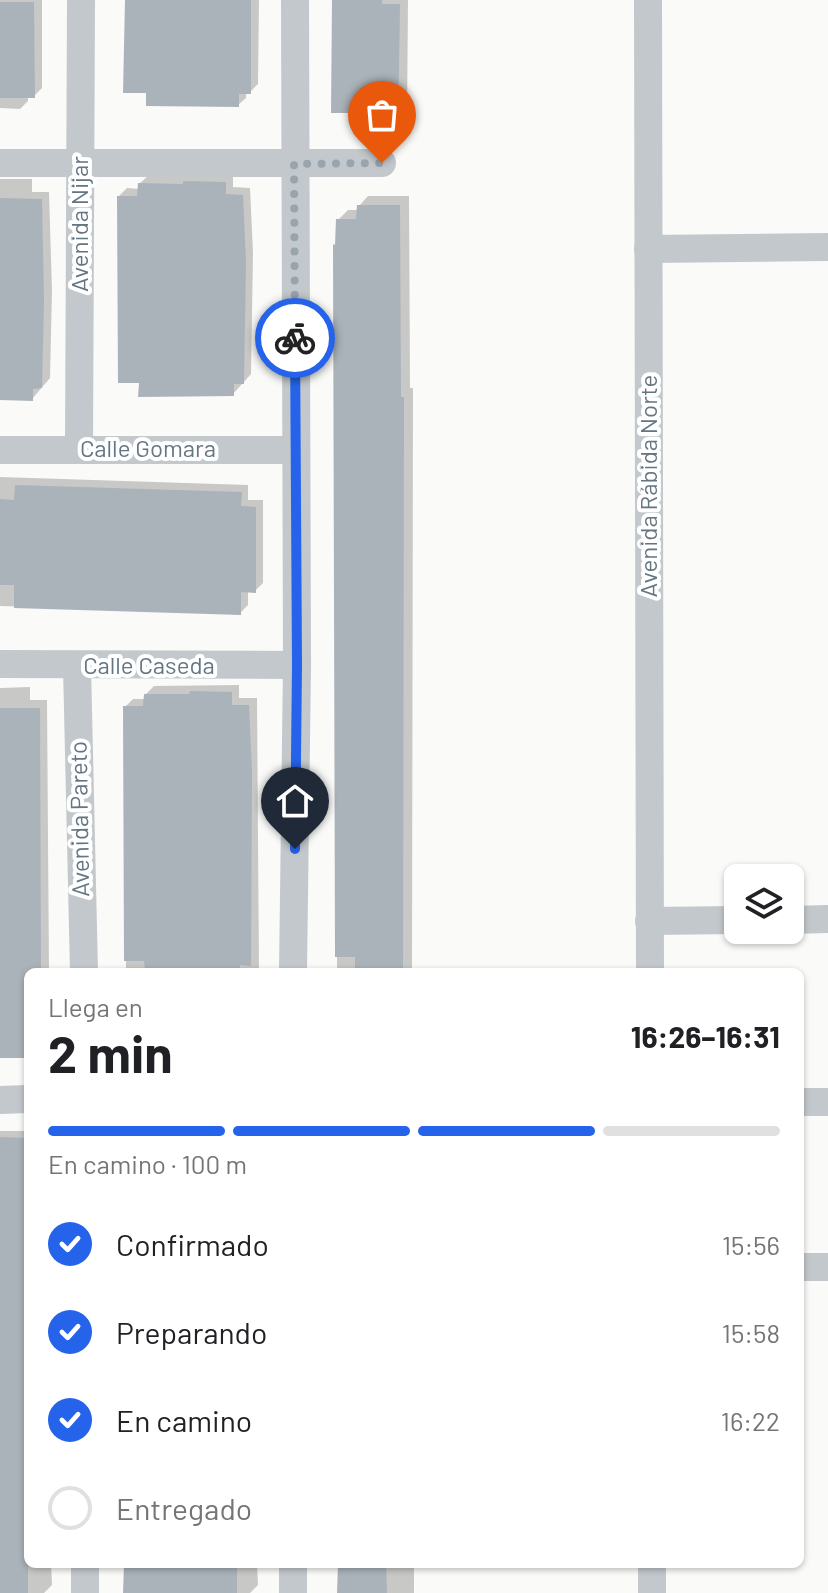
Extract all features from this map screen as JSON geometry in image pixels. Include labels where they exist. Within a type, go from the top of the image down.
[{"type":"street","name":"Avenida Nijar","points":[[79,449],[81,0]]},
{"type":"street","points":[[293,968],[297,665],[295,0]]},
{"type":"street","name":"Avenida Rábida Norte","points":[[648,0],[650,968]]},
{"type":"street","points":[[0,163],[382,163]]},
{"type":"street","points":[[648,249],[828,247]]},
{"type":"street","name":"Calle Gomara","points":[[0,450],[296,450]]},
{"type":"street","name":"Calle Caseda","points":[[0,664],[297,665]]},
{"type":"street","name":"Avenida Pareto","points":[[77,666],[84,968]]},
{"type":"street","points":[[804,920],[828,919]]},
{"type":"street","points":[[649,921],[724,920]]},
{"type":"street","points":[[0,1100],[24,1099]]},
{"type":"street","points":[[804,1102],[828,1102]]},
{"type":"street","points":[[804,1267],[828,1267]]},
{"type":"street","points":[[85,1568],[85,1593]]},
{"type":"street","points":[[293,1568],[293,1593]]},
{"type":"street","points":[[652,1568],[652,1593]]},
{"type":"building","points":[[125,0],[251,0],[251,94],[239,94],[239,107],[146,106],[146,93],[123,93]]},
{"type":"building","points":[[332,0],[382,0],[382,4],[400,4],[398,128],[351,127],[352,113],[331,113]]},
{"type":"building","points":[[0,2],[34,2],[35,98],[0,98]]},
{"type":"building","points":[[183,181],[226,182],[226,194],[243,195],[246,262],[244,384],[234,384],[234,396],[138,397],[139,383],[118,383],[117,196],[137,196],[138,183],[183,184]]},
{"type":"building","points":[[0,198],[42,199],[42,388],[33,389],[33,401],[0,400]]},
{"type":"building","points":[[357,205],[400,205],[401,397],[404,397],[403,968],[355,968],[355,957],[335,957],[333,244],[336,219],[356,219]]},
{"type":"building","points":[[15,485],[242,492],[241,506],[256,507],[256,593],[241,592],[241,615],[14,608],[14,585],[0,585],[0,499],[14,500]]},
{"type":"building","points":[[190,691],[232,692],[232,705],[249,705],[252,772],[251,966],[145,968],[144,961],[124,961],[123,706],[143,706],[144,694],[189,694]]},
{"type":"building","points":[[0,708],[40,708],[41,968],[24,968],[24,1058],[0,1058]]},
{"type":"building","points":[[0,1137],[24,1138],[24,1568],[28,1568],[28,1593],[0,1593]]},
{"type":"building","points":[[124,1568],[237,1568],[237,1593],[123,1593]]},
{"type":"building","points":[[338,1568],[386,1568],[387,1593],[337,1593]]},
{"type":"way so far","points":[[295,338],[294,164],[382,163]]},
{"type":"route","points":[[295,338],[295,849]]}]
